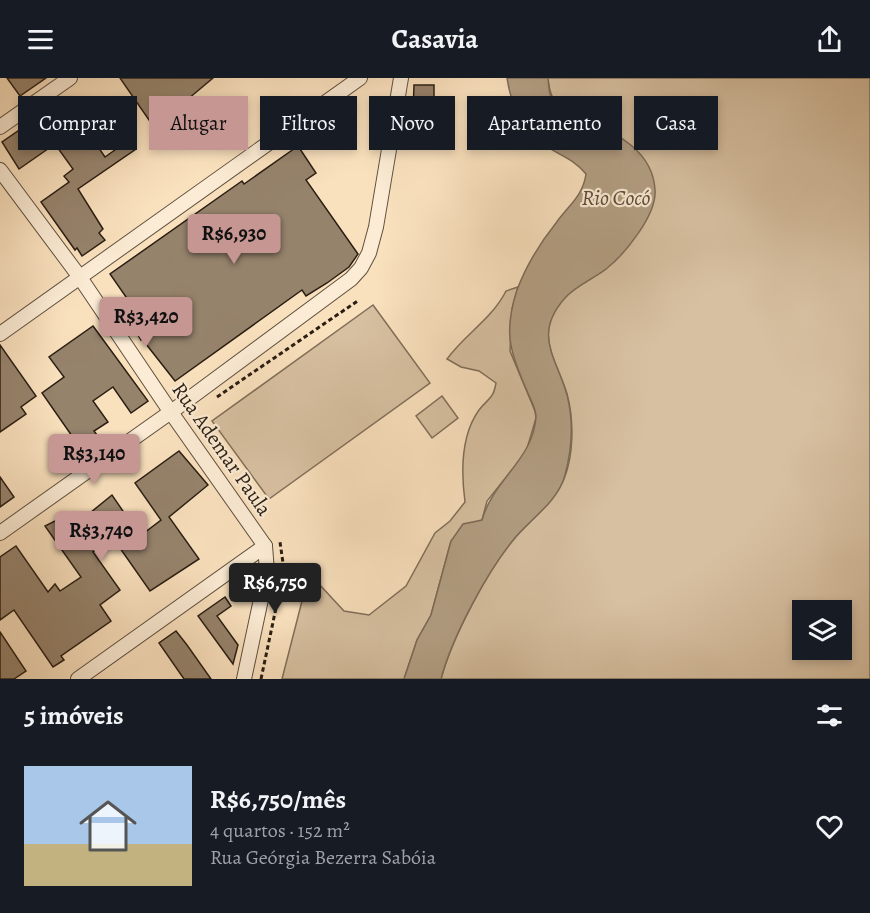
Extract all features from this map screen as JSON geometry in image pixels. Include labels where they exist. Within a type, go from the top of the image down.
[{"type":"street","points":[[0,127],[69,78]]},
{"type":"street","points":[[0,334],[360,78]]},
{"type":"street","points":[[0,533],[351,279],[361,268],[376,227],[401,78]]},
{"type":"street","name":"Rua Ademar Paula","points":[[0,170],[79,276],[264,546]]},
{"type":"street","points":[[78,679],[264,546],[267,571],[244,679]]},
{"type":"path","points":[[210,402],[359,300]]},
{"type":"path","points":[[261,679],[284,570],[280,543],[274,534]]},
{"type":"shaded area","points":[[548,78],[870,78],[870,679],[441,679],[453,644],[482,587],[514,539],[554,496],[564,479],[570,459],[571,415],[567,394],[553,357],[548,334],[555,310],[565,297],[606,269],[605,150],[622,150],[622,96],[552,96]]},
{"type":"shaded area","points":[[518,287],[512,309],[510,351],[536,418],[526,452],[487,501],[482,520],[451,541],[431,615],[417,640],[404,679],[282,679],[302,601],[306,570],[344,611],[369,615],[406,586],[435,533],[450,521],[465,502],[463,466],[466,442],[473,420],[492,396],[496,383],[479,371],[461,367],[447,359],[493,310],[506,291]]},
{"type":"shaded area","points":[[373,305],[430,383],[269,499],[212,421]]},
{"type":"shaded area","points":[[442,396],[458,418],[432,438],[416,416]]},
{"type":"water","name":"Rio Cocó","points":[[507,78],[548,78],[551,96],[511,96]]},
{"type":"water","name":"Rio Cocó","points":[[622,139],[641,155],[653,177],[655,190],[651,211],[638,234],[622,254],[606,269],[569,294],[555,311],[550,324],[548,335],[550,346],[567,395],[571,415],[569,455],[561,485],[550,502],[514,539],[493,569],[453,644],[441,679],[404,679],[417,640],[431,615],[451,541],[463,524],[482,520],[495,493],[528,446],[533,432],[535,410],[516,364],[510,342],[510,318],[517,290],[529,264],[544,239],[582,189],[586,174],[552,150],[622,150]]},
{"type":"building","points":[[7,78],[46,78],[20,96]]},
{"type":"building","points":[[120,78],[213,78],[192,96],[149,96],[149,120],[137,103],[137,96],[132,96]]},
{"type":"building","points":[[414,85],[434,85],[434,96],[414,96]]},
{"type":"building","points":[[18,131],[18,150],[46,150],[19,169],[2,142]]},
{"type":"building","points":[[59,150],[100,150],[105,157],[115,150],[135,150],[78,189],[103,229],[99,233],[105,240],[82,256],[77,248],[75,250],[41,202],[69,182],[64,176],[73,169]]},
{"type":"building","points":[[292,150],[301,150],[316,173],[306,180],[358,254],[349,267],[327,283],[306,296],[302,290],[175,381],[141,340],[131,323],[140,317],[110,274],[242,181],[244,184]]},
{"type":"building","points":[[93,326],[148,401],[131,413],[113,387],[93,401],[108,422],[94,431],[100,439],[81,449],[42,393],[64,377],[49,357]]},
{"type":"building","points":[[0,345],[36,396],[21,407],[26,414],[0,432]]},
{"type":"building","points":[[179,451],[208,485],[169,517],[199,559],[150,591],[113,538],[93,552],[120,590],[100,605],[111,621],[61,656],[64,660],[53,667],[14,610],[0,620],[0,557],[16,546],[48,592],[55,584],[60,591],[81,577],[45,526],[67,515],[74,526],[112,495],[140,536],[161,520],[135,483]]},
{"type":"building","points":[[0,477],[14,497],[0,507]]},
{"type":"building","points":[[225,597],[231,606],[217,616],[238,645],[233,664],[198,616]]},
{"type":"building","points":[[176,631],[211,679],[184,679],[159,643]]},
{"type":"building","points":[[0,632],[26,671],[14,679],[0,679]]}]
